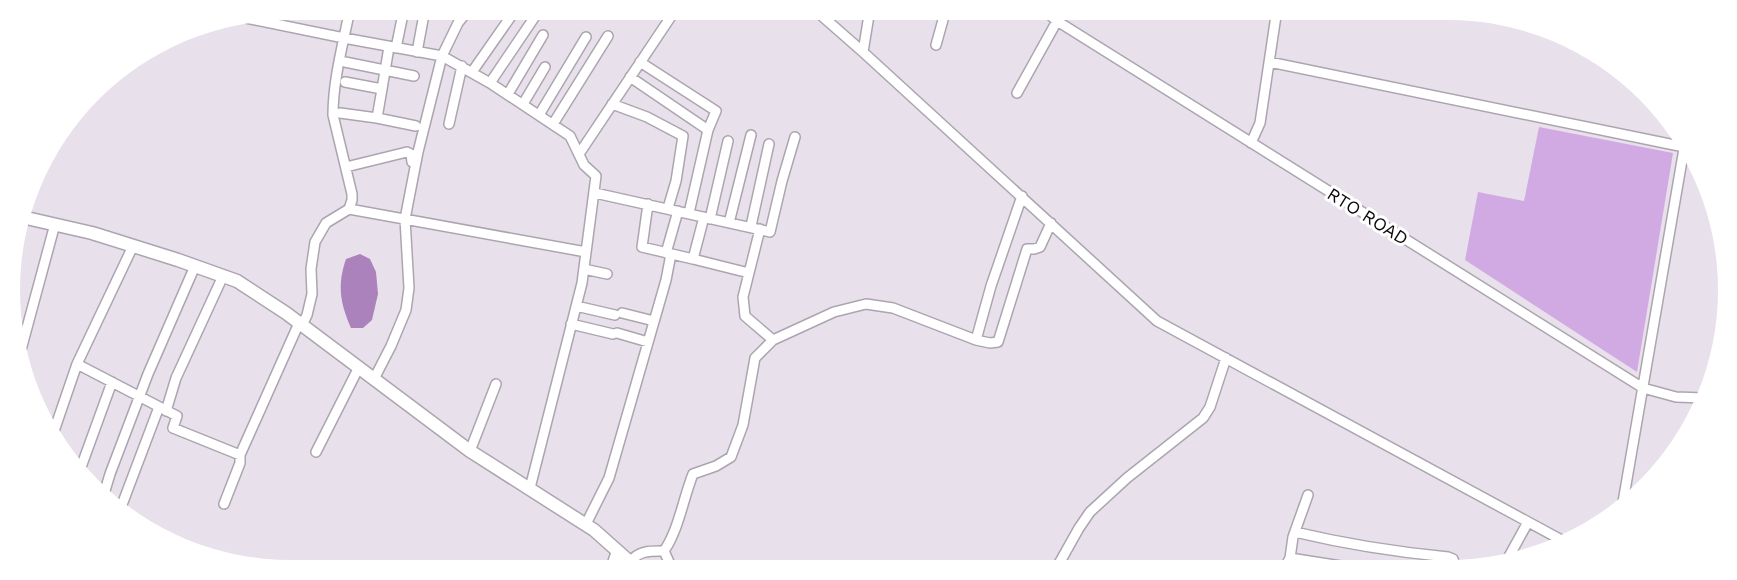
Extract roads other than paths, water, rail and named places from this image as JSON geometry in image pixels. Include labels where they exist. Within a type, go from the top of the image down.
[{"type":"main road","points":[[29,219],[92,232],[237,281],[301,324],[470,451],[586,524],[628,560]]},
{"type":"street","points":[[348,20],[337,75],[333,116],[352,200],[349,209]]},
{"type":"street","points":[[377,118],[385,70],[401,20]]},
{"type":"street","points":[[417,52],[423,20]]},
{"type":"street","points":[[374,379],[406,310],[409,288],[405,219],[418,152],[442,56],[460,20]]},
{"type":"street","points":[[472,72],[508,20]]},
{"type":"street","points":[[490,83],[533,20]]},
{"type":"street","points":[[579,154],[669,20]]},
{"type":"street","points":[[827,20],[1157,321],[1557,537]]},
{"type":"street","points":[[863,52],[868,20]]},
{"type":"street","points":[[936,45],[943,20]]},
{"type":"street","points":[[1251,143],[1260,123],[1275,20]]},
{"type":"street","points":[[262,21],[442,56],[508,94],[570,136],[584,165],[597,176],[584,269],[530,488]]},
{"type":"street","points":[[1017,93],[1057,21]]},
{"type":"street","name":"RTO ROAD","points":[[1057,21],[1643,388],[1676,397],[1695,398]]},
{"type":"street","points":[[508,94],[543,35]]},
{"type":"street","points":[[553,124],[608,36]]},
{"type":"street","points":[[539,115],[586,37]]},
{"type":"street","points":[[345,62],[414,75]]},
{"type":"street","points":[[640,62],[716,111],[708,130],[689,213]]},
{"type":"street","points":[[1269,62],[1674,144]]},
{"type":"street","points":[[449,124],[462,66]]},
{"type":"street","points":[[523,104],[545,67]]},
{"type":"street","points":[[630,77],[708,130]]},
{"type":"street","points":[[345,82],[382,88]]},
{"type":"street","points":[[586,524],[609,478],[666,280],[683,136],[647,117],[612,104]]},
{"type":"street","points":[[340,113],[416,126]]},
{"type":"street","points":[[729,223],[751,135]]},
{"type":"street","points":[[595,193],[756,227],[770,232],[795,137]]},
{"type":"street","points":[[693,259],[728,141]]},
{"type":"street","points":[[769,144],[749,273],[743,297],[745,316],[773,340]]},
{"type":"street","points":[[346,166],[407,152],[411,154],[412,162]]},
{"type":"street","points":[[1625,493],[1684,159]]},
{"type":"street","points":[[976,340],[991,286],[1022,196]]},
{"type":"street","points":[[648,204],[642,247],[749,273]]},
{"type":"street","points":[[224,504],[240,463],[240,455],[301,324],[308,315],[312,294],[311,269],[315,242],[326,222],[349,209],[586,252]]},
{"type":"street","points":[[664,551],[672,540],[686,490],[693,474],[716,466],[731,457],[743,425],[755,358],[773,340],[834,312],[866,304],[893,308],[976,340],[998,342],[1028,249],[1040,247],[1051,223]]},
{"type":"street","points":[[24,338],[55,224]]},
{"type":"street","points":[[56,425],[77,364],[133,246]]},
{"type":"street","points":[[106,487],[140,397],[195,266]]},
{"type":"street","points":[[584,269],[607,274]]},
{"type":"street","points":[[123,503],[176,378],[223,276]]},
{"type":"street","points":[[576,306],[654,321]]},
{"type":"street","points":[[571,324],[648,342]]},
{"type":"street","points":[[1061,560],[1090,512],[1126,478],[1203,418],[1210,406],[1226,358]]},
{"type":"street","points":[[77,364],[177,416],[172,428],[240,455]]},
{"type":"street","points":[[316,452],[359,367]]},
{"type":"street","points":[[82,463],[112,382]]},
{"type":"street","points":[[470,451],[496,384]]},
{"type":"street","points":[[1303,560],[1290,558],[1295,532],[1308,495]]},
{"type":"street","points":[[1511,552],[1528,522]]},
{"type":"street","points":[[1295,532],[1336,542],[1396,552],[1448,557],[1453,560]]},
{"type":"street","points":[[614,560],[617,550]]},
{"type":"street","points":[[634,560],[634,556],[646,551],[664,551]]},
{"type":"street","points":[[664,551],[668,560]]}]
